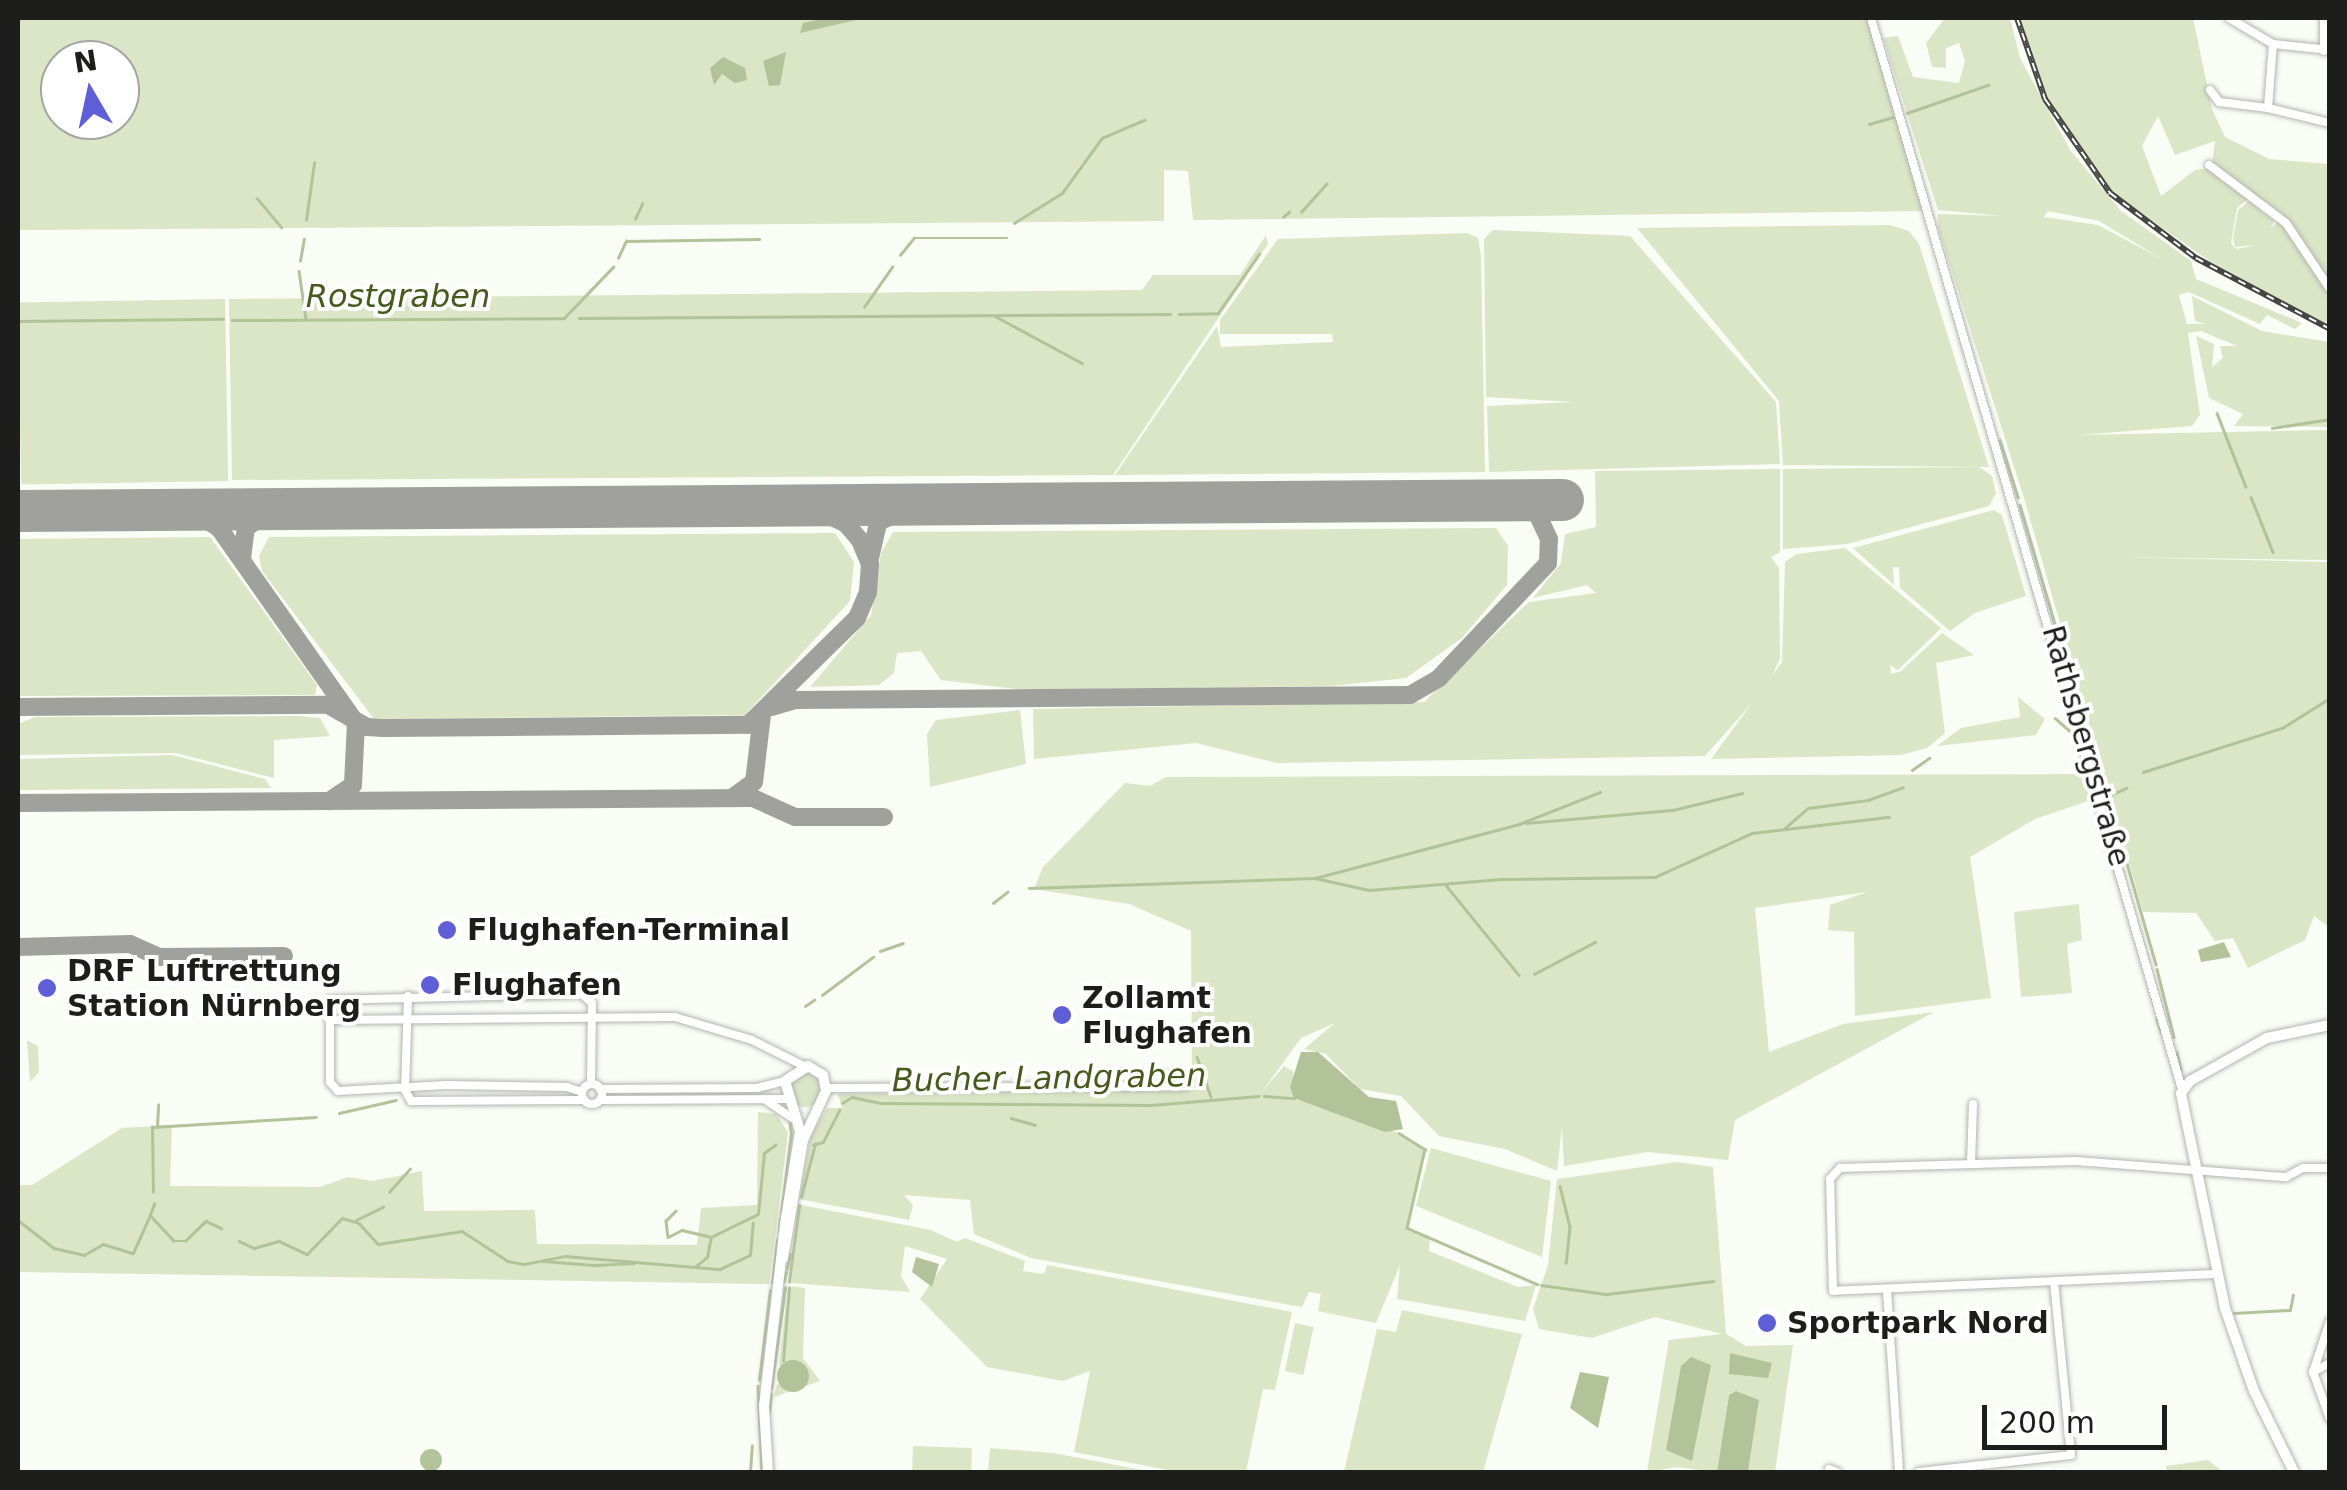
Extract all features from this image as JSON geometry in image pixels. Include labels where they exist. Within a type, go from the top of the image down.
[{"type":"main road","points":[[2182,1089],[2267,1038],[2330,1024]]},
{"type":"main road","points":[[768,1472],[764,1406],[782,1258],[798,1144],[784,1081],[804,1066],[820,1073],[824,1094],[803,1140],[782,1258]]},
{"type":"main road","name":"Rathsbergstraße","points":[[2182,1089],[2216,1274],[2246,1372],[2294,1472]]},
{"type":"main road","points":[[791,1102],[824,1094]]},
{"type":"street","name":"Rathsbergstraße","points":[[1871,18],[2182,1089]]},
{"type":"street","points":[[2229,18],[2273,44],[2327,51],[2324,18]]},
{"type":"street","points":[[2268,108],[2273,44]]},
{"type":"street","points":[[2210,90],[2219,102],[2268,108],[2330,123]]},
{"type":"street","points":[[2210,166],[2286,223],[2330,289]]},
{"type":"street","points":[[583,1096],[566,1086],[404,1090],[332,1087],[329,1020],[334,996],[582,994],[590,1000],[600,1100]]},
{"type":"street","points":[[510,995],[510,1017]]},
{"type":"street","points":[[408,996],[404,1090],[412,1101],[583,1096],[600,1100],[760,1098],[791,1102]]},
{"type":"street","points":[[329,1020],[675,1018],[752,1040],[804,1066]]},
{"type":"street","points":[[583,1096],[596,1086],[757,1088],[784,1081]]},
{"type":"street","points":[[824,1094],[1186,1086]]},
{"type":"street","points":[[760,1098],[789,1111],[798,1144]]},
{"type":"street","points":[[1971,1164],[1967,1117],[1973,1104]]},
{"type":"street","points":[[2216,1274],[1833,1291],[1833,1172],[1971,1164],[2195,1168],[2281,1177],[2303,1168],[2330,1168]]},
{"type":"street","points":[[1919,1472],[2071,1455],[2054,1282]]},
{"type":"street","points":[[1887,1290],[1899,1472]]},
{"type":"street","points":[[2329,1326],[2313,1372],[2330,1419]]},
{"type":"street","points":[[2313,1372],[2330,1363]]},
{"type":"shaded area","points":[[18,18],[1867,18],[1924,211],[1193,220],[1188,171],[1164,170],[1164,221],[18,230]]},
{"type":"shaded area","points":[[825,18],[865,18],[800,33],[803,23]]},
{"type":"shaded area","points":[[1945,18],[2010,18],[2020,58],[2070,150],[2121,211],[2191,261],[2196,279],[2302,323],[2295,329],[2267,315],[2260,324],[2189,292],[2179,295],[2187,324],[2206,324],[2195,321],[2192,296],[2262,331],[2329,342],[2329,427],[2234,426],[2243,414],[2209,398],[2196,336],[2214,344],[2212,367],[2223,358],[2220,346],[2237,346],[2201,331],[2188,333],[2200,415],[2192,426],[2079,435],[2329,430],[2329,560],[2116,557],[2329,562],[2329,927],[2314,916],[2305,940],[2248,968],[2233,938],[2215,941],[2196,913],[2143,912],[2024,498],[1938,228],[1938,214],[2003,216],[1938,210],[1883,38],[1898,36],[1913,77],[1959,83],[1965,61],[1959,43],[1946,48],[1946,68],[1932,67],[1926,43]],"holes":[[[2048,211],[2099,221],[2162,259],[2098,225],[2044,217]]]},
{"type":"shaded area","points":[[2020,18],[2193,18],[2212,109],[2225,137],[2269,159],[2329,164],[2329,284],[2290,223],[2212,165],[2215,141],[2175,155],[2158,116],[2142,146],[2161,196],[2195,170],[2209,168],[2248,199],[2237,208],[2231,243],[2236,249],[2257,245],[2235,247],[2233,238],[2238,210],[2249,201],[2274,221],[2271,228],[2278,222],[2306,251],[2329,296],[2329,326],[2208,260],[2110,191],[2049,100]]},
{"type":"shaded area","points":[[786,52],[780,85],[769,86],[763,61]]},
{"type":"shaded area","points":[[723,57],[745,68],[747,80],[735,83],[722,74],[714,85],[710,68]]},
{"type":"shaded area","points":[[1890,225],[1909,231],[1919,244],[1989,467],[1783,465],[1779,401],[1637,228]]},
{"type":"shaded area","points":[[1493,230],[1630,236],[1776,402],[1780,464],[1489,472],[1487,406],[1573,402],[1486,397],[1484,239]]},
{"type":"shaded area","points":[[1467,233],[1478,238],[1481,255],[1485,472],[1115,475],[1217,326],[1221,347],[1333,342],[1332,334],[1220,334],[1220,320],[1278,239]]},
{"type":"shaded area","points":[[1266,235],[1268,244],[1113,475],[232,480],[229,299],[1142,290],[1153,275],[1240,275]]},
{"type":"shaded area","points":[[225,299],[228,481],[21,485],[18,303]]},
{"type":"shaded area","points":[[1979,467],[1992,476],[1996,493],[1989,506],[1847,544],[1783,549],[1783,469]]},
{"type":"shaded area","points":[[1780,469],[1780,552],[1771,557],[1779,568],[1780,658],[1768,685],[1705,756],[1277,763],[1196,743],[1034,759],[1033,709],[1424,702],[1529,602],[1596,593],[1587,585],[1533,598],[1561,563],[1565,534],[1596,527],[1595,471]]},
{"type":"shaded area","points":[[1994,510],[2002,515],[2026,596],[1975,613],[1950,631],[1900,588],[1899,567],[1893,567],[1894,585],[1853,548]]},
{"type":"shaded area","points":[[1496,528],[1508,546],[1507,585],[1462,638],[1406,678],[1331,686],[1024,690],[941,680],[921,651],[897,653],[894,673],[879,685],[810,687],[871,615],[881,553],[893,532]]},
{"type":"shaded area","points":[[835,533],[854,562],[850,601],[745,715],[374,719],[262,571],[259,556],[269,537]]},
{"type":"shaded area","points":[[210,537],[317,685],[315,695],[18,696],[18,539]]},
{"type":"shaded area","points":[[1845,548],[1941,628],[1898,670],[1890,665],[1891,674],[1901,671],[1942,633],[1974,655],[1936,663],[1945,733],[1927,748],[1901,755],[1711,759],[1782,662],[1785,562],[1796,554]]},
{"type":"shaded area","points":[[2018,697],[2045,719],[2036,735],[1937,746],[1961,728],[2020,717]]},
{"type":"shaded area","points":[[1020,710],[1026,764],[930,787],[927,734],[936,720]]},
{"type":"shaded area","points":[[35,717],[320,718],[330,736],[274,740],[274,778],[176,753],[18,755],[18,724]]},
{"type":"shaded area","points":[[172,755],[265,779],[271,788],[18,790],[18,759]]},
{"type":"shaded area","points":[[2086,774],[2094,799],[2035,819],[1970,857],[1991,998],[1855,1016],[1854,932],[1828,930],[1830,905],[1867,892],[1755,908],[1769,1052],[1843,1024],[1934,1012],[1735,1120],[1728,1160],[1648,1152],[1564,1166],[1562,1127],[1557,1171],[1505,1149],[1439,1136],[1401,1096],[1360,1089],[1326,1054],[1304,1049],[1335,1023],[1301,1038],[1261,1093],[1284,1066],[1293,1071],[1294,1098],[1399,1133],[1426,1149],[1407,1230],[1430,1239],[1429,1251],[1518,1287],[1536,1285],[1525,1321],[1397,1299],[1400,1265],[1376,1323],[1318,1311],[1321,1294],[1309,1292],[1302,1307],[1031,1258],[974,1234],[970,1200],[904,1195],[913,1205],[909,1220],[799,1199],[811,1135],[827,1108],[842,1108],[838,1094],[1192,1090],[1191,931],[1129,904],[1034,889],[1043,867],[1125,783],[1150,786],[1166,777]]},
{"type":"shaded area","points":[[2079,904],[2082,940],[2067,944],[2072,993],[2021,997],[2014,912]]},
{"type":"shaded area","points":[[2224,942],[2231,957],[2201,962],[2198,950]]},
{"type":"shaded area","points":[[27,1040],[38,1046],[39,1072],[30,1082]]},
{"type":"shaded area","points":[[1301,1052],[1318,1052],[1369,1097],[1396,1101],[1403,1129],[1385,1132],[1294,1098],[1290,1087]]},
{"type":"shaded area","points":[[805,1073],[817,1078],[822,1090],[817,1102],[805,1107],[793,1102],[788,1090],[793,1078]]},
{"type":"shaded area","points":[[758,1112],[777,1114],[788,1133],[769,1284],[18,1272],[18,1185],[32,1185],[122,1128],[172,1125],[170,1186],[320,1187],[348,1177],[373,1181],[422,1171],[424,1211],[535,1210],[537,1244],[697,1245],[701,1208],[757,1205]]},
{"type":"shaded area","points":[[1431,1148],[1551,1181],[1542,1257],[1416,1206]]},
{"type":"shaded area","points":[[1677,1162],[1713,1167],[1726,1334],[1746,1346],[1793,1345],[1775,1472],[1748,1472],[1759,1400],[1729,1395],[1717,1472],[1677,1467],[1647,1472],[1669,1340],[1722,1334],[1655,1317],[1592,1338],[1539,1329],[1533,1309],[1548,1265],[1557,1179]]},
{"type":"shaded area","points":[[801,1205],[931,1230],[957,1242],[965,1238],[1025,1261],[1023,1271],[1044,1274],[1047,1265],[1292,1312],[1275,1390],[1263,1389],[1246,1472],[1179,1472],[1074,1452],[1090,1371],[1063,1381],[987,1367],[920,1299],[947,1259],[905,1246],[901,1276],[910,1292],[791,1283]]},
{"type":"shaded area","points":[[916,1257],[939,1264],[932,1287],[912,1272]]},
{"type":"shaded area","points":[[788,1286],[805,1288],[803,1358],[820,1381],[774,1397],[777,1384],[796,1389],[779,1364]]},
{"type":"shaded area","points":[[1402,1310],[1522,1334],[1483,1472],[1344,1472],[1377,1329],[1396,1332]]},
{"type":"shaded area","points":[[1295,1323],[1314,1327],[1303,1375],[1285,1371]]},
{"type":"shaded area","points":[[1730,1353],[1772,1363],[1768,1378],[1729,1374]]},
{"type":"shaded area","points":[[1691,1357],[1711,1365],[1692,1461],[1666,1450],[1681,1366]]},
{"type":"shaded area","points":[[793,1360],[804,1365],[809,1376],[804,1387],[793,1392],[782,1387],[777,1376],[782,1365]]},
{"type":"shaded area","points":[[1580,1372],[1609,1377],[1598,1428],[1570,1408]]},
{"type":"shaded area","points":[[1736,1391],[1759,1400],[1748,1472],[1717,1472],[1729,1395]]},
{"type":"shaded area","points":[[913,1446],[972,1448],[971,1472],[912,1472]]},
{"type":"shaded area","points":[[990,1448],[1053,1453],[1152,1472],[988,1472]]},
{"type":"shaded area","points":[[431,1449],[439,1452],[439,1468],[431,1471],[423,1468],[420,1460],[423,1452]]},
{"type":"shaded area","points":[[2208,1460],[2223,1472],[2167,1472],[2166,1466]]},
{"type":"waterway","points":[[1907,113],[1988,85]]},
{"type":"waterway","points":[[1869,124],[1893,117]]},
{"type":"waterway","name":"Rostgraben","points":[[1014,223],[1062,193],[1102,138],[1144,120]]},
{"type":"waterway","points":[[306,220],[314,163]]},
{"type":"waterway","points":[[1301,212],[1326,184]]},
{"type":"waterway","points":[[257,198],[281,227]]},
{"type":"waterway","points":[[635,219],[642,204]]},
{"type":"waterway","points":[[1283,217],[1289,212]]},
{"type":"waterway","name":"Rostgraben","points":[[900,255],[914,238],[1007,238]]},
{"type":"waterway","points":[[300,261],[304,239]]},
{"type":"waterway","points":[[618,258],[626,241],[759,239]]},
{"type":"waterway","points":[[1179,314],[1218,313],[1259,254]]},
{"type":"waterway","name":"Rostgraben","points":[[232,320],[564,318],[613,267]]},
{"type":"waterway","name":"Rostgraben","points":[[864,307],[892,267]]},
{"type":"waterway","points":[[299,271],[306,319]]},
{"type":"waterway","points":[[579,318],[1170,314]]},
{"type":"waterway","points":[[995,316],[1082,363]]},
{"type":"waterway","name":"Rostgraben","points":[[18,321],[223,319]]},
{"type":"waterway","points":[[2217,413],[2246,487]]},
{"type":"waterway","points":[[2272,428],[2330,419]]},
{"type":"waterway","points":[[2000,440],[2018,497]]},
{"type":"waterway","points":[[2251,497],[2273,552]]},
{"type":"waterway","points":[[2020,505],[2056,627]]},
{"type":"waterway","points":[[2058,632],[2105,788]]},
{"type":"waterway","points":[[2143,772],[2282,728],[2330,698]]},
{"type":"waterway","points":[[2055,718],[2072,733]]},
{"type":"waterway","points":[[1912,770],[1929,758]]},
{"type":"waterway","points":[[1785,828],[1808,808],[1868,800],[1903,787]]},
{"type":"waterway","points":[[2127,788],[2108,797],[2156,964]]},
{"type":"waterway","points":[[1029,888],[1315,878],[1519,824],[1600,792]]},
{"type":"waterway","points":[[1526,823],[1673,810],[1742,793]]},
{"type":"waterway","points":[[1315,878],[1369,890],[1501,879],[1655,877],[1752,833],[1889,817]]},
{"type":"waterway","points":[[1445,884],[1519,975]]},
{"type":"waterway","points":[[993,903],[1007,892]]},
{"type":"waterway","points":[[1534,974],[1595,942]]},
{"type":"waterway","points":[[880,951],[903,943]]},
{"type":"waterway","points":[[822,995],[873,957]]},
{"type":"waterway","points":[[2157,969],[2174,1037]]},
{"type":"waterway","points":[[805,1006],[814,1000]]},
{"type":"waterway","points":[[2157,1019],[2161,1031]]},
{"type":"waterway","points":[[2177,1052],[2181,1070]]},
{"type":"waterway","points":[[1197,1057],[1211,1097]]},
{"type":"waterway","name":"Bucher Landgraben","points":[[842,1103],[852,1097],[881,1103],[1151,1105],[1259,1096]]},
{"type":"waterway","name":"Bucher Landgraben","points":[[1264,1096],[1294,1098]]},
{"type":"waterway","name":"Bucher Landgraben","points":[[339,1113],[396,1100]]},
{"type":"waterway","points":[[157,1127],[158,1105]]},
{"type":"waterway","name":"Bucher Landgraben","points":[[813,1145],[823,1142],[839,1110]]},
{"type":"waterway","name":"Bucher Landgraben","points":[[153,1192],[152,1127],[316,1117]]},
{"type":"waterway","points":[[1011,1118],[1035,1125]]},
{"type":"waterway","points":[[790,1121],[791,1131]]},
{"type":"waterway","name":"Bucher Landgraben","points":[[1399,1133],[1425,1149],[1407,1228],[1537,1284]]},
{"type":"waterway","points":[[781,1214],[791,1134]]},
{"type":"waterway","points":[[801,1197],[815,1144]]},
{"type":"waterway","name":"Bucher Landgraben","points":[[239,1241],[254,1248],[279,1241],[307,1254],[342,1218],[359,1223],[378,1244],[462,1231],[508,1261],[524,1264],[565,1256],[695,1267],[707,1257],[711,1237],[758,1214],[764,1153],[775,1145]]},
{"type":"waterway","points":[[389,1192],[410,1169]]},
{"type":"waterway","points":[[1560,1186],[1570,1227],[1566,1263]]},
{"type":"waterway","name":"Bucher Landgraben","points":[[150,1215],[154,1204]]},
{"type":"waterway","points":[[789,1282],[799,1206]]},
{"type":"waterway","points":[[356,1220],[383,1207]]},
{"type":"waterway","points":[[676,1211],[666,1221],[668,1237],[682,1230],[708,1236]]},
{"type":"waterway","points":[[18,1220],[54,1248],[84,1255],[103,1244],[133,1253],[150,1215],[174,1241],[185,1241],[206,1221],[221,1228]]},
{"type":"waterway","points":[[779,1230],[780,1219]]},
{"type":"waterway","name":"Bucher Landgraben","points":[[695,1267],[720,1269],[750,1255],[753,1223]]},
{"type":"waterway","points":[[772,1283],[777,1240]]},
{"type":"waterway","points":[[787,1269],[790,1254]]},
{"type":"waterway","name":"Bucher Landgraben","points":[[543,1261],[594,1265]]},
{"type":"waterway","name":"Bucher Landgraben","points":[[595,1265],[634,1263]]},
{"type":"waterway","points":[[784,1281],[786,1272]]},
{"type":"waterway","name":"Bucher Landgraben","points":[[1541,1285],[1607,1294],[1713,1281]]},
{"type":"waterway","points":[[771,1389],[785,1288]]},
{"type":"waterway","points":[[783,1361],[789,1288]]},
{"type":"waterway","points":[[759,1380],[770,1291]]},
{"type":"waterway","points":[[2234,1313],[2290,1310],[2293,1295]]},
{"type":"waterway","points":[[758,1386],[762,1472]]},
{"type":"waterway","points":[[769,1413],[771,1394]]},
{"type":"waterway","points":[[750,1472],[752,1446]]},
{"type":"taxiway","points":[[771,707],[795,700],[1410,695],[1439,678],[1548,563],[1549,539],[1538,515],[1514,502],[1491,501]]},
{"type":"taxiway","points":[[870,558],[878,522],[917,505]]},
{"type":"taxiway","points":[[18,707],[328,705],[367,727],[383,728],[748,725],[857,618],[868,592],[870,564],[860,540],[845,523],[807,506]]},
{"type":"taxiway","points":[[191,510],[219,528],[356,723],[353,785],[329,801]]},
{"type":"taxiway","points":[[242,559],[246,528],[270,510]]},
{"type":"taxiway","points":[[733,797],[754,782],[762,715]]},
{"type":"taxiway","points":[[18,803],[753,798],[795,817],[884,817]]},
{"type":"taxiway","points":[[18,947],[130,944],[159,957],[284,956]]},
{"type":"runway","points":[[18,511],[1563,500]]},
{"type":"railway","points":[[2017,18],[2045,99],[2110,193],[2196,258],[2330,329]]},
{"type":"place","name":"Flughafen-Terminal","points":[[447,930]]},
{"type":"place","name":"Flughafen","points":[[430,985]]},
{"type":"place","name":"DRF Luftrettung Station Nürnberg","points":[[47,988]]},
{"type":"place","name":"Zollamt Flughafen","points":[[1062,1015]]},
{"type":"place","name":"Sportpark Nord","points":[[1767,1323]]}]
